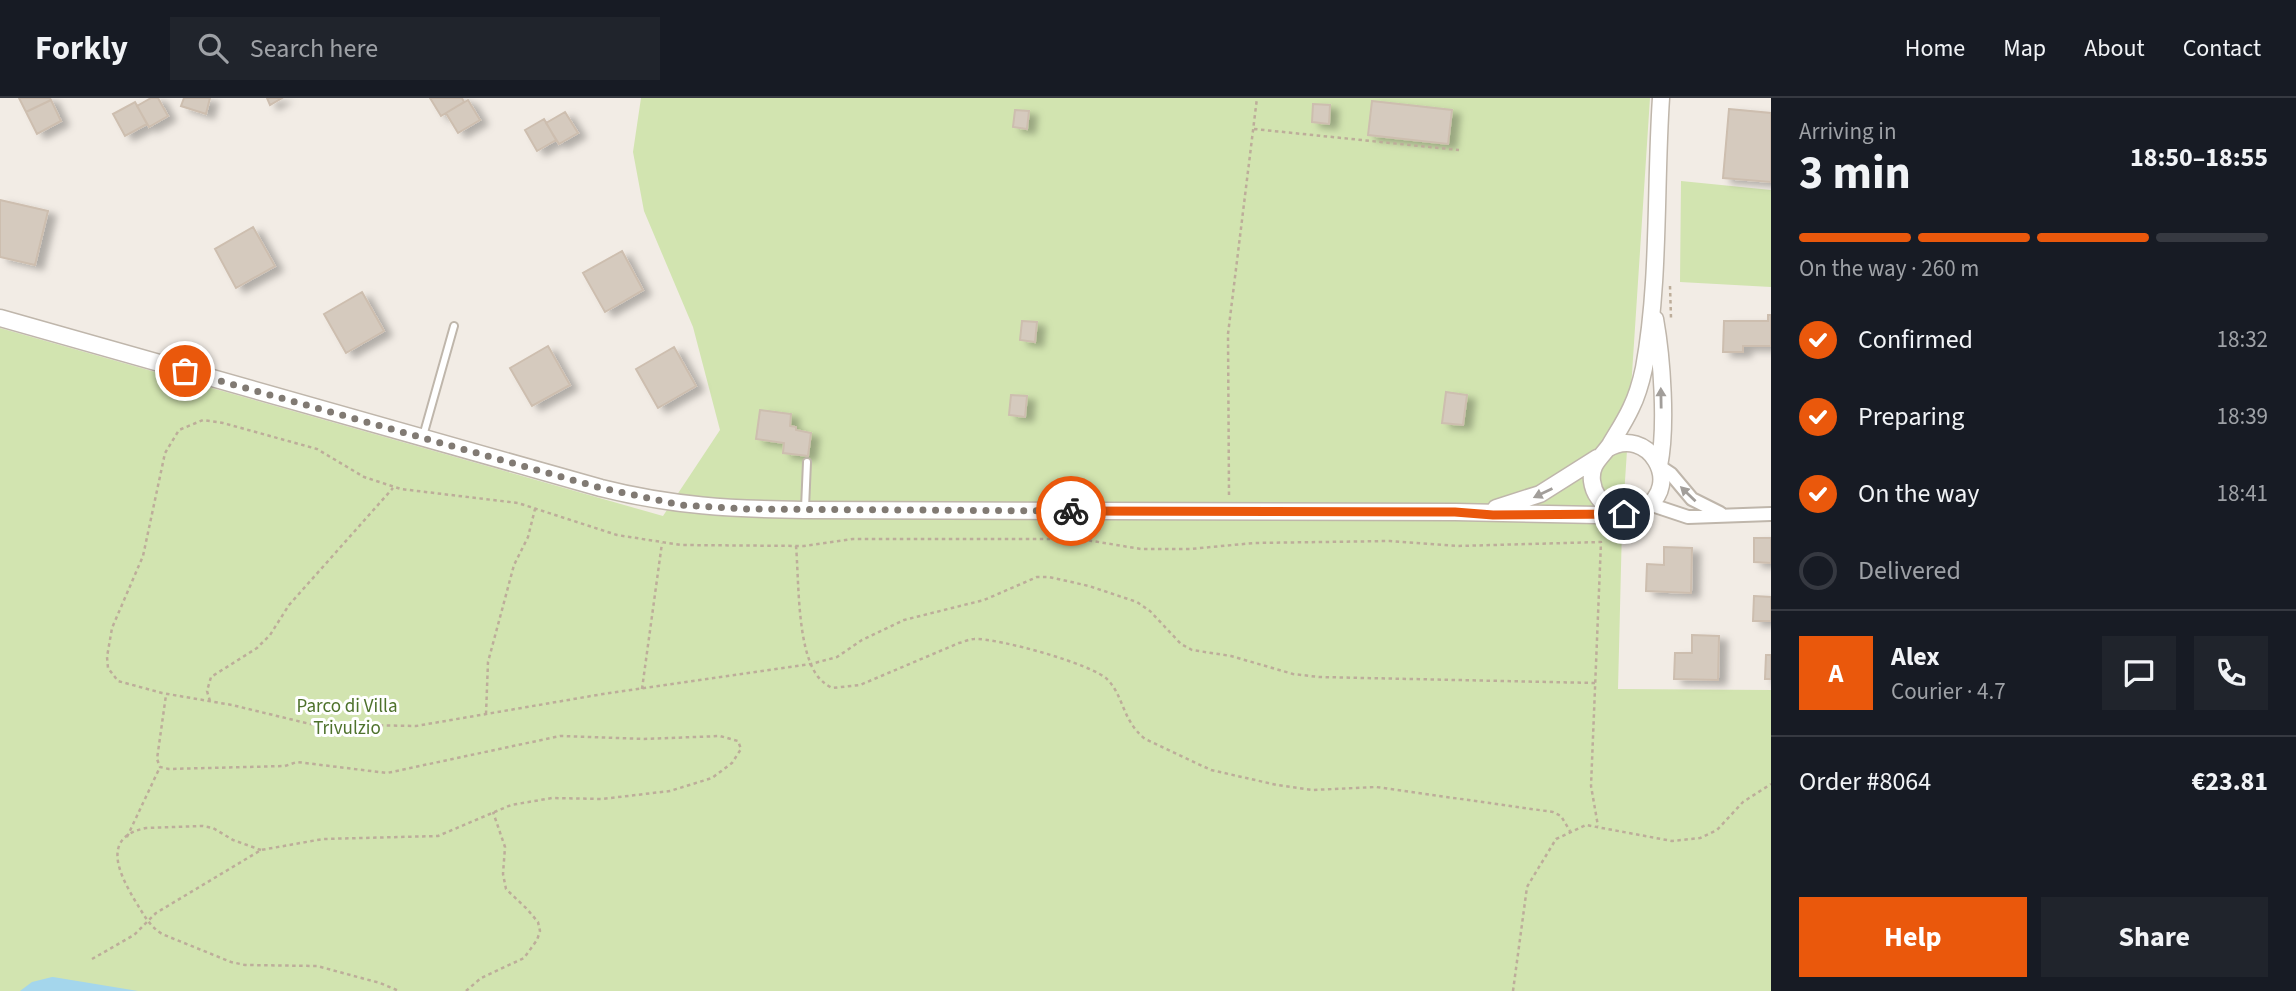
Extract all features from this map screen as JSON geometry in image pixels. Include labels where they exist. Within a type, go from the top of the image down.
[{"type":"street","points":[[1632,512],[1612,509],[1597,495],[1592,475],[1603,452],[1632,408],[1644,367],[1652,299],[1661,98]]},
{"type":"street","points":[[0,318],[611,491],[681,505],[725,509],[804,510],[1455,512],[1597,515],[1632,512],[1649,504],[1660,486],[1661,356],[1652,299]]},
{"type":"street","points":[[1455,512],[1500,508],[1528,499],[1553,487],[1603,452],[1621,443],[1636,444],[1650,452],[1659,466],[1671,474],[1692,499],[1723,515]]},
{"type":"street","points":[[1649,504],[1688,517],[1771,514]]},
{"type":"lane","points":[[423,438],[454,326]]},
{"type":"lane","points":[[804,510],[807,462]]},
{"type":"path","points":[[1229,499],[1228,334],[1257,98]]},
{"type":"path","points":[[1254,129],[1460,150]]},
{"type":"path","points":[[1595,683],[1319,677],[1293,674],[1231,656],[1192,650],[1181,644],[1150,611],[1137,602],[1090,586],[1049,577],[1037,577],[984,600],[904,620],[862,640],[837,657],[811,664],[416,726],[310,724],[210,701],[166,694],[117,681],[108,668],[107,657],[112,628],[145,547],[165,453],[179,429],[203,420],[317,449],[364,477],[394,487],[503,500],[617,535],[681,545],[796,545],[853,539],[1080,539],[1141,549],[1190,549],[1243,544],[1391,541],[1457,546],[1601,542],[1591,786],[1598,827]]},
{"type":"path","points":[[210,701],[206,691],[211,677],[257,648],[270,635],[289,605],[394,487]]},
{"type":"path","points":[[486,714],[488,662],[514,565],[528,537],[535,509]]},
{"type":"path","points":[[642,689],[663,542]]},
{"type":"path","points":[[796,545],[803,635],[811,664],[821,681],[832,688],[850,687],[959,643],[973,639],[986,640],[1049,655],[1098,672],[1109,681],[1136,732],[1145,739],[1219,773],[1313,789],[1376,787],[1553,811],[1561,816],[1570,831]]},
{"type":"path","points":[[166,694],[157,759],[160,767],[119,849],[117,863],[119,873],[151,928],[232,962],[245,965],[317,966],[380,983],[399,991]]},
{"type":"path","points":[[92,958],[134,934],[147,921],[261,850],[323,839],[438,836],[493,811],[552,798],[603,799],[670,791],[712,778],[732,763],[741,749],[738,741],[720,736],[645,739],[560,736],[387,773],[297,762],[285,766],[160,767]]},
{"type":"path","points":[[1513,991],[1529,883],[1551,843],[1586,825],[1672,841],[1700,838],[1717,830],[1743,802],[1771,784]]},
{"type":"path","points":[[466,991],[481,978],[524,958],[540,931],[538,922],[527,908],[506,888],[503,874],[505,848],[493,811]]},
{"type":"path","points":[[127,836],[146,828],[203,826],[261,850]]},
{"type":"green space","name":"Parco di Villa Trivulzio","points":[[641,98],[1650,98],[1622,527],[1618,689],[1771,690],[1771,991],[0,991],[0,328],[663,516],[720,430],[693,327],[644,211],[633,152]]},
{"type":"green space","points":[[1681,181],[1771,190],[1771,287],[1680,282]]},
{"type":"water","points":[[52,977],[138,991],[20,991],[32,982]]},
{"type":"building","points":[[19,98],[50,98],[51,100],[26,112]]},
{"type":"building","points":[[151,98],[158,98],[168,116],[149,127],[137,106]]},
{"type":"building","points":[[184,98],[210,98],[206,114],[181,106]]},
{"type":"building","points":[[267,98],[282,98],[270,105]]},
{"type":"building","points":[[430,98],[462,98],[464,102],[441,116]]},
{"type":"building","points":[[51,100],[61,121],[37,134],[26,112]]},
{"type":"building","points":[[468,100],[480,120],[458,133],[446,113]]},
{"type":"building","points":[[1372,101],[1452,110],[1448,144],[1368,135]]},
{"type":"building","points":[[135,102],[147,124],[125,136],[113,114]]},
{"type":"building","points":[[1313,104],[1330,105],[1329,124],[1312,122]]},
{"type":"building","points":[[1729,109],[1771,113],[1771,182],[1723,178]]},
{"type":"building","points":[[1015,110],[1029,111],[1027,129],[1013,127]]},
{"type":"building","points":[[565,112],[578,133],[559,144],[546,123]]},
{"type":"building","points":[[544,119],[556,140],[537,151],[525,130]]},
{"type":"building","points":[[0,200],[48,211],[35,265],[0,257]]},
{"type":"building","points":[[253,227],[275,266],[236,288],[215,249]]},
{"type":"building","points":[[622,251],[643,290],[605,312],[583,273]]},
{"type":"building","points":[[362,292],[384,331],[346,353],[324,314]]},
{"type":"building","points":[[1768,315],[1771,315],[1771,346],[1743,346],[1743,352],[1723,352],[1724,321],[1768,321]]},
{"type":"building","points":[[1022,321],[1037,322],[1035,342],[1020,340]]},
{"type":"building","points":[[548,346],[570,385],[532,406],[510,368]]},
{"type":"building","points":[[674,347],[696,386],[658,408],[636,369]]},
{"type":"building","points":[[1446,392],[1467,395],[1463,425],[1442,423]]},
{"type":"building","points":[[1011,395],[1027,396],[1025,417],[1009,415]]},
{"type":"building","points":[[760,410],[791,414],[790,426],[811,433],[808,456],[783,453],[784,443],[756,439]]},
{"type":"building","points":[[1754,538],[1771,538],[1771,563],[1754,562]]},
{"type":"building","points":[[1664,547],[1692,548],[1691,593],[1646,591],[1647,564],[1664,565]]},
{"type":"building","points":[[1754,596],[1771,597],[1771,621],[1753,621]]},
{"type":"building","points":[[1692,635],[1719,636],[1718,680],[1674,679],[1675,653],[1692,653]]},
{"type":"building","points":[[1766,655],[1771,655],[1771,679],[1765,679]]},
{"type":"way so far","points":[[185,371],[601,488],[681,505],[725,509],[1071,511]]},
{"type":"route","points":[[1071,511],[1624,514]]}]
